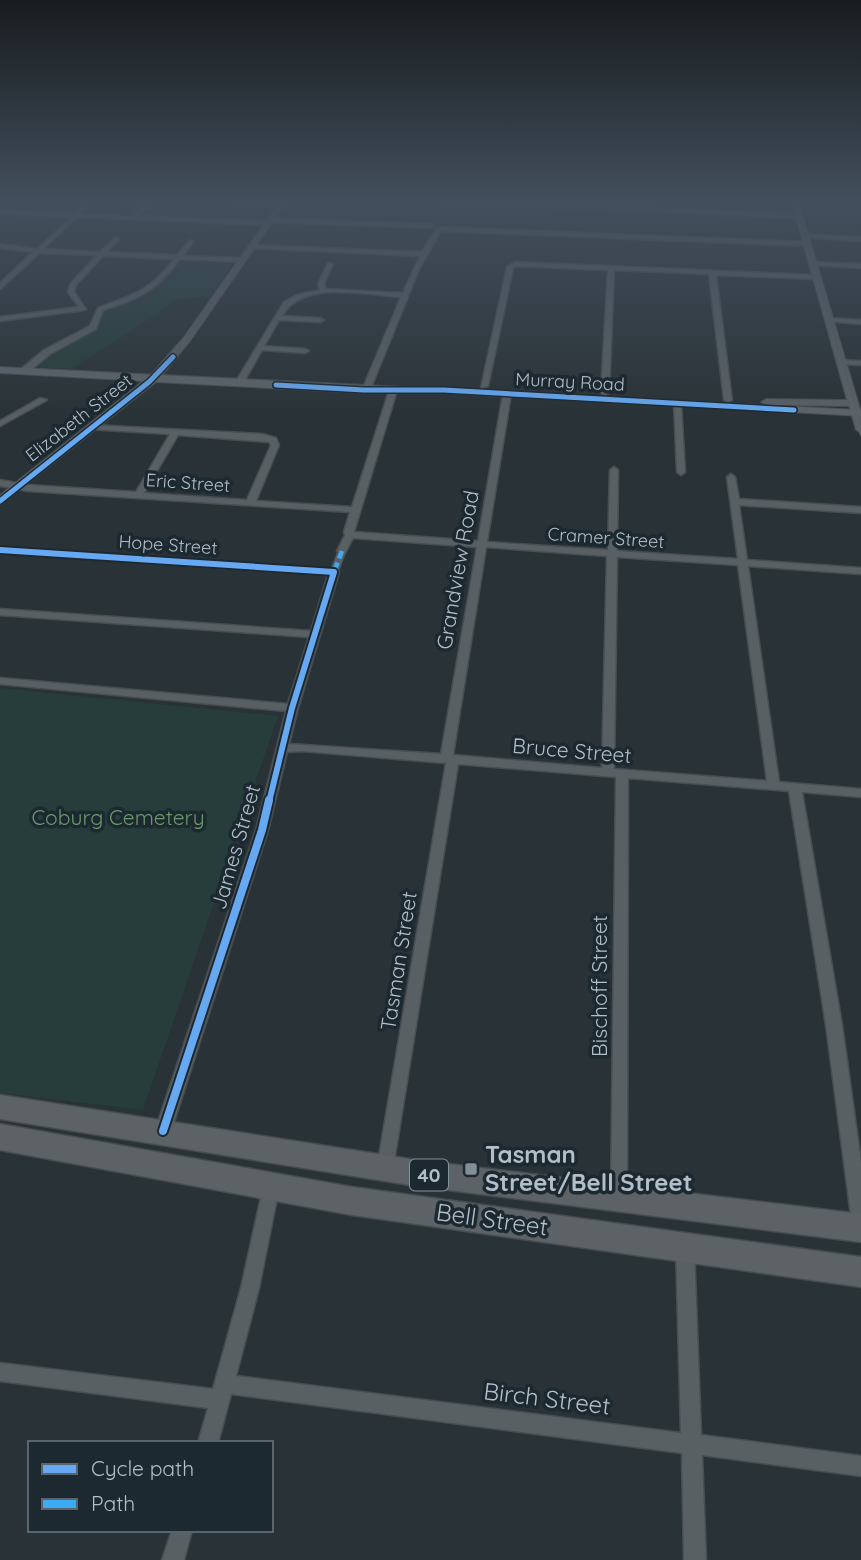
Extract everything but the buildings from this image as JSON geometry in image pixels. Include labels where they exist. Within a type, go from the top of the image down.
[{"type":"highway","name":"Bell Street","points":[[0,1107],[385,1168],[861,1226]]},
{"type":"highway","name":"Bell Street","points":[[0,1137],[153,1163],[271,1188],[861,1272]]},
{"type":"highway","points":[[220,1140],[218,1159],[221,1179]]},
{"type":"main road","name":"Murray Road","points":[[2,371],[345,389],[483,389]]},
{"type":"main road","name":"Elizabeth Street","points":[[0,501],[154,378]]},
{"type":"main road","name":"Murray Road","points":[[345,389],[437,384],[508,391],[856,410]]},
{"type":"main road","name":"Murray Road","points":[[728,403],[766,402],[856,410]]},
{"type":"street","points":[[0,287],[15,273]]},
{"type":"street","points":[[24,371],[47,352],[88,331],[95,324],[97,318],[90,306],[71,292],[73,284],[84,273]]},
{"type":"street","points":[[0,319],[22,321],[62,311],[121,302],[153,288],[165,273]]},
{"type":"street","name":"Elizabeth Street","points":[[154,378],[173,357],[233,273]]},
{"type":"street","points":[[324,291],[321,284],[326,273]]},
{"type":"street","points":[[367,388],[415,273]]},
{"type":"street","points":[[483,389],[509,273]]},
{"type":"street","points":[[604,396],[611,273]]},
{"type":"street","points":[[712,273],[728,403]]},
{"type":"street","points":[[733,273],[816,276]]},
{"type":"street","points":[[815,273],[861,430]]},
{"type":"street","points":[[239,383],[262,348],[286,303],[295,298],[324,291],[405,295]]},
{"type":"street","points":[[279,318],[320,320]]},
{"type":"street","points":[[828,320],[861,321]]},
{"type":"street","points":[[262,348],[305,351]]},
{"type":"street","points":[[841,362],[861,363]]},
{"type":"street","name":"James Street","points":[[163,1131],[262,830],[292,708],[334,572],[350,535],[393,390]]},
{"type":"street","name":"Grandview Road","points":[[449,759],[481,546],[508,391]]},
{"type":"street","points":[[0,424],[43,400]]},
{"type":"street","points":[[677,401],[681,472]]},
{"type":"street","points":[[92,427],[262,437],[273,440],[275,445],[250,503]]},
{"type":"street","points":[[138,496],[175,432]]},
{"type":"street","name":"Bischoff Street","points":[[614,470],[612,554],[619,1197]]},
{"type":"street","points":[[731,477],[774,786]]},
{"type":"street","name":"Eric Street","points":[[0,483],[138,496],[356,510]]},
{"type":"street","points":[[736,502],[861,510]]},
{"type":"street","name":"Cramer Street","points":[[350,535],[861,571]]},
{"type":"street","name":"Hope Street","points":[[0,550],[334,572]]},
{"type":"street","points":[[0,612],[315,634]]},
{"type":"street","points":[[0,681],[292,708]]},
{"type":"street","name":"Bruce Street","points":[[281,748],[302,747],[861,793]]},
{"type":"street","name":"Tasman Street","points":[[385,1168],[449,759]]},
{"type":"street","points":[[795,789],[834,1025],[861,1226]]},
{"type":"street","points":[[209,1441],[250,1288],[271,1188]]},
{"type":"street","points":[[685,1247],[685,1325],[695,1560]]},
{"type":"street","name":"Birch Street","points":[[0,1372],[223,1392],[692,1444],[861,1466]]},
{"type":"street","points":[[173,1560],[181,1532]]},
{"type":"green space","points":[[168,273],[226,273],[212,295],[174,300],[159,313],[71,369],[36,367],[36,364],[52,351],[89,334],[99,324],[105,308],[146,294]]},
{"type":"green space","name":"Coburg Cemetery","points":[[0,688],[278,716],[143,1110],[0,1093]]},
{"type":"tram line","points":[[813,273],[861,435]]},
{"type":"marked path","points":[[334,572],[342,551]]},
{"type":"cycle path","points":[[0,501],[149,382],[173,357]]},
{"type":"cycle path","points":[[276,385],[364,390],[444,390],[794,410]]},
{"type":"cycle path","points":[[0,550],[334,572],[292,708],[262,830],[163,1131]]},
{"type":"place","name":"Tasman Street/Bell Street","points":[[471,1169]]}]
